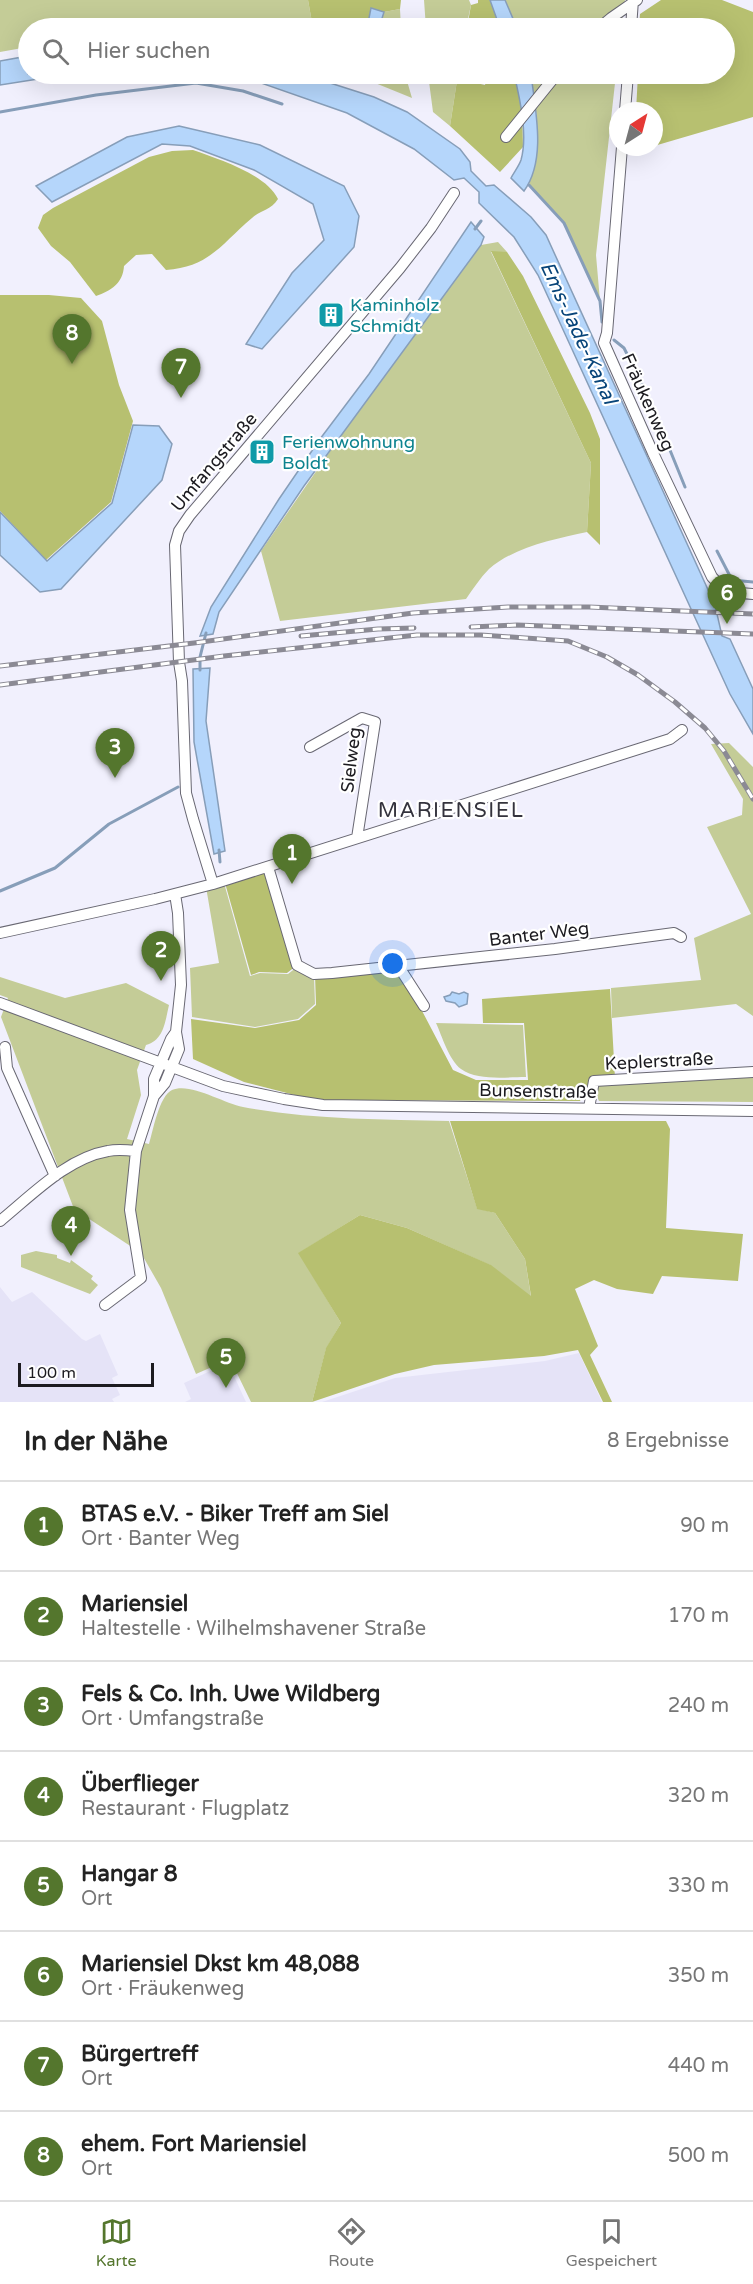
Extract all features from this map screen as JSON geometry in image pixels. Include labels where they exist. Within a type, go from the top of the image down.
[{"type":"street","points":[[612,18],[634,1]]},
{"type":"street","points":[[632,18],[634,1]]},
{"type":"street","points":[[506,137],[550,84]]},
{"type":"street","points":[[626,102],[627,84]]},
{"type":"street","name":"Fräukenweg","points":[[621,156],[607,333],[604,343],[712,577],[720,587],[729,591],[753,594]]},
{"type":"street","name":"Umfangstraße","points":[[213,884],[193,819],[185,783],[176,538],[190,515],[400,268],[454,193]]},
{"type":"street","name":"Sielweg","points":[[310,747],[362,718],[378,720],[357,838]]},
{"type":"street","points":[[0,933],[213,884],[670,739],[682,730]]},
{"type":"street","name":"Banter Weg","points":[[268,867],[297,966],[314,974],[399,967],[674,933],[681,937]]},
{"type":"street","points":[[154,1096],[162,1088],[179,1049],[176,1032],[181,985],[175,894]]},
{"type":"street","points":[[399,967],[423,1006]]},
{"type":"street","name":"Bunsenstraße","points":[[0,1003],[172,1068],[247,1092],[322,1105],[753,1111]]},
{"type":"street","points":[[105,1305],[141,1278],[130,1210],[136,1151],[154,1096],[154,1079],[176,1032]]},
{"type":"street","points":[[5,1047],[7,1068],[55,1176]]},
{"type":"street","name":"Keplerstraße","points":[[589,1108],[594,1082],[753,1072]]},
{"type":"street","points":[[0,1221],[55,1176],[84,1158],[108,1151],[136,1151]]},
{"type":"shaded area","points":[[0,1287],[12,1302],[32,1292],[86,1341],[100,1334],[118,1375],[112,1378],[120,1395],[112,1399],[114,1402],[0,1402]]},
{"type":"shaded area","points":[[579,1353],[602,1402],[322,1402],[395,1378],[545,1361]]},
{"type":"shaded area","points":[[228,1363],[246,1402],[185,1402],[191,1399],[184,1383]]},
{"type":"green space","points":[[0,0],[308,0],[311,18],[18,18],[18,49],[0,52]]},
{"type":"green space","points":[[308,0],[401,0],[400,9],[384,12],[371,8],[369,18],[311,18]]},
{"type":"green space","points":[[424,0],[469,0],[471,5],[468,18],[425,18]]},
{"type":"green space","points":[[478,0],[490,0],[496,18],[469,18],[471,5],[478,3]]},
{"type":"green space","points":[[505,0],[625,0],[622,18],[513,18]]},
{"type":"green space","points":[[661,0],[722,0],[753,12],[753,117],[663,143],[663,102],[636,102],[637,84],[735,84],[735,18],[640,18],[640,14]]},
{"type":"green space","points":[[400,9],[400,18],[382,18],[384,12]]},
{"type":"green space","points":[[378,84],[408,84],[412,98]]},
{"type":"green space","points":[[429,84],[456,84],[450,126],[433,112]]},
{"type":"green space","points":[[456,84],[517,84],[522,104],[523,147],[500,172],[450,126]]},
{"type":"green space","points":[[532,84],[615,84],[613,102],[609,102],[609,137],[596,255],[600,301],[564,223],[529,185],[537,155],[537,119]]},
{"type":"green space","points":[[193,150],[240,168],[263,182],[278,199],[272,206],[252,218],[205,259],[181,268],[166,270],[152,254],[136,255],[124,266],[119,282],[107,292],[96,296],[70,262],[51,246],[38,228],[43,215],[149,157],[172,151]]},
{"type":"green space","points":[[498,242],[507,252],[491,252],[591,463],[587,532],[535,545],[499,561],[489,569],[466,599],[280,621],[261,551],[344,431],[481,245]]},
{"type":"green space","points":[[491,251],[507,252],[523,276],[590,413],[600,439],[600,545],[587,532],[591,463]]},
{"type":"green space","points":[[0,295],[49,295],[81,298],[102,321],[119,385],[133,421],[111,502],[46,560],[0,511]]},
{"type":"green space","points":[[729,743],[753,767],[753,1016],[736,1004],[612,1018],[611,988],[701,980],[694,938],[751,914],[707,827],[742,815],[743,799],[711,744]]},
{"type":"green space","points":[[267,871],[296,966],[287,973],[259,972],[251,975],[225,883]]},
{"type":"green space","points":[[224,883],[250,976],[260,973],[288,974],[297,967],[314,976],[315,1004],[298,1019],[255,1027],[192,1017],[190,968],[219,963],[206,887]]},
{"type":"green space","points":[[398,972],[420,1007],[453,1070],[476,1080],[528,1080],[524,1023],[483,1023],[482,999],[610,989],[615,1078],[589,1079],[587,1089],[580,1101],[314,1100],[244,1082],[193,1059],[191,1019],[255,1028],[299,1020],[316,1005],[315,975]]},
{"type":"green space","points":[[0,977],[65,998],[126,983],[169,1005],[163,1030],[157,1039],[146,1045],[137,1070],[141,1095],[127,1139],[149,1144],[163,1099],[172,1090],[179,1088],[197,1091],[235,1105],[269,1111],[346,1118],[449,1121],[477,1208],[495,1213],[525,1259],[531,1297],[490,1265],[407,1228],[360,1215],[299,1253],[341,1323],[326,1349],[312,1402],[251,1402],[230,1359],[196,1374],[161,1288],[141,1253],[74,1209],[1,1017],[8,998],[0,995]]},
{"type":"green space","points":[[436,1023],[523,1025],[526,1077],[484,1077],[461,1069],[449,1054]]},
{"type":"green space","points":[[753,1069],[753,1102],[599,1101],[596,1094],[598,1087],[616,1075]]},
{"type":"green space","points":[[450,1121],[666,1121],[670,1129],[666,1228],[743,1234],[738,1281],[662,1276],[653,1294],[617,1289],[594,1280],[575,1289],[598,1346],[590,1355],[612,1402],[603,1402],[578,1350],[544,1356],[434,1365],[395,1374],[312,1402],[326,1348],[341,1323],[298,1253],[360,1215],[407,1228],[491,1265],[531,1296],[525,1259],[495,1213],[477,1209]]},
{"type":"green space","points":[[36,1251],[57,1255],[57,1258],[70,1263],[71,1260],[93,1276],[91,1279],[98,1285],[90,1294],[21,1267],[21,1255]]},
{"type":"water","points":[[490,0],[505,0],[513,18],[496,18]]},
{"type":"water","points":[[371,8],[384,12],[382,18],[369,18]]},
{"type":"water","points":[[18,58],[18,82],[0,85],[0,61]]},
{"type":"water","name":"Ems-Jade-Kanal","points":[[264,84],[333,84],[374,97],[407,112],[460,149],[470,162],[471,171],[486,186],[494,185],[531,217],[546,235],[715,605],[722,636],[730,639],[753,689],[753,734],[730,694],[538,275],[514,237],[479,203],[479,192],[464,178],[454,180],[414,149],[347,113]]},
{"type":"water","points":[[516,84],[532,84],[537,118],[537,149],[531,178],[524,191],[511,178],[521,160],[523,150],[521,106]]},
{"type":"water","points":[[179,126],[260,145],[344,186],[359,216],[354,247],[262,349],[246,344],[292,273],[324,240],[313,204],[254,170],[190,146],[162,144],[52,202],[36,186],[127,137]]},
{"type":"water","points":[[471,222],[484,237],[481,245],[304,486],[219,612],[213,634],[200,636],[211,607],[279,499],[369,374]]},
{"type":"water","points":[[133,425],[159,426],[172,444],[162,480],[61,589],[40,592],[0,555],[0,512],[47,561],[112,503]]},
{"type":"water","points":[[210,668],[206,721],[225,851],[214,854],[194,742],[193,669]]},
{"type":"water","points":[[452,992],[468,994],[467,1004],[459,1007],[455,1003],[446,1001],[444,997]]},
{"type":"waterway","points":[[0,112],[96,95],[188,84]]},
{"type":"waterway","points":[[202,84],[243,91],[282,104]]},
{"type":"waterway","points":[[529,185],[564,223],[600,301],[602,322]]},
{"type":"waterway","points":[[475,229],[481,221]]},
{"type":"waterway","points":[[614,340],[624,348],[648,396],[685,487]]},
{"type":"waterway","points":[[717,551],[732,580],[753,582]]},
{"type":"waterway","points":[[200,670],[200,657],[206,633]]},
{"type":"waterway","points":[[0,891],[55,868],[109,824],[178,787]]},
{"type":"waterway","points":[[219,850],[220,862]]},
{"type":"railway","points":[[0,666],[194,643],[413,613],[508,607],[589,607],[753,614]]},
{"type":"railway","points":[[471,627],[517,625],[753,634]]},
{"type":"railway","points":[[301,636],[414,628]]},
{"type":"railway","points":[[0,685],[224,656],[417,635],[481,635],[568,641],[607,657],[638,675],[675,702],[705,728],[724,751],[753,799]]},
{"type":"place","name":"Kaminholz Schmidt","points":[[331,315]]},
{"type":"place","name":"ehem. Fort Mariensiel","points":[[72,364]]},
{"type":"place","name":"Bürgertreff","points":[[181,398]]},
{"type":"place","name":"Ferienwohnung Boldt","points":[[262,452]]},
{"type":"place","name":"Mariensiel Dkst km 48,088","points":[[727,624]]},
{"type":"place","name":"Fels & Co. Inh. Uwe Wildberg","points":[[115,778]]},
{"type":"place","name":"BTAS e.V. - Biker Treff am Siel","points":[[292,884]]},
{"type":"place","name":"Mariensiel","points":[[161,981]]},
{"type":"place","name":"Überflieger","points":[[71,1256]]},
{"type":"place","name":"Hangar 8","points":[[226,1388]]},
{"type":"district","name":"MARIENSIEL","points":[[451,810]]}]
